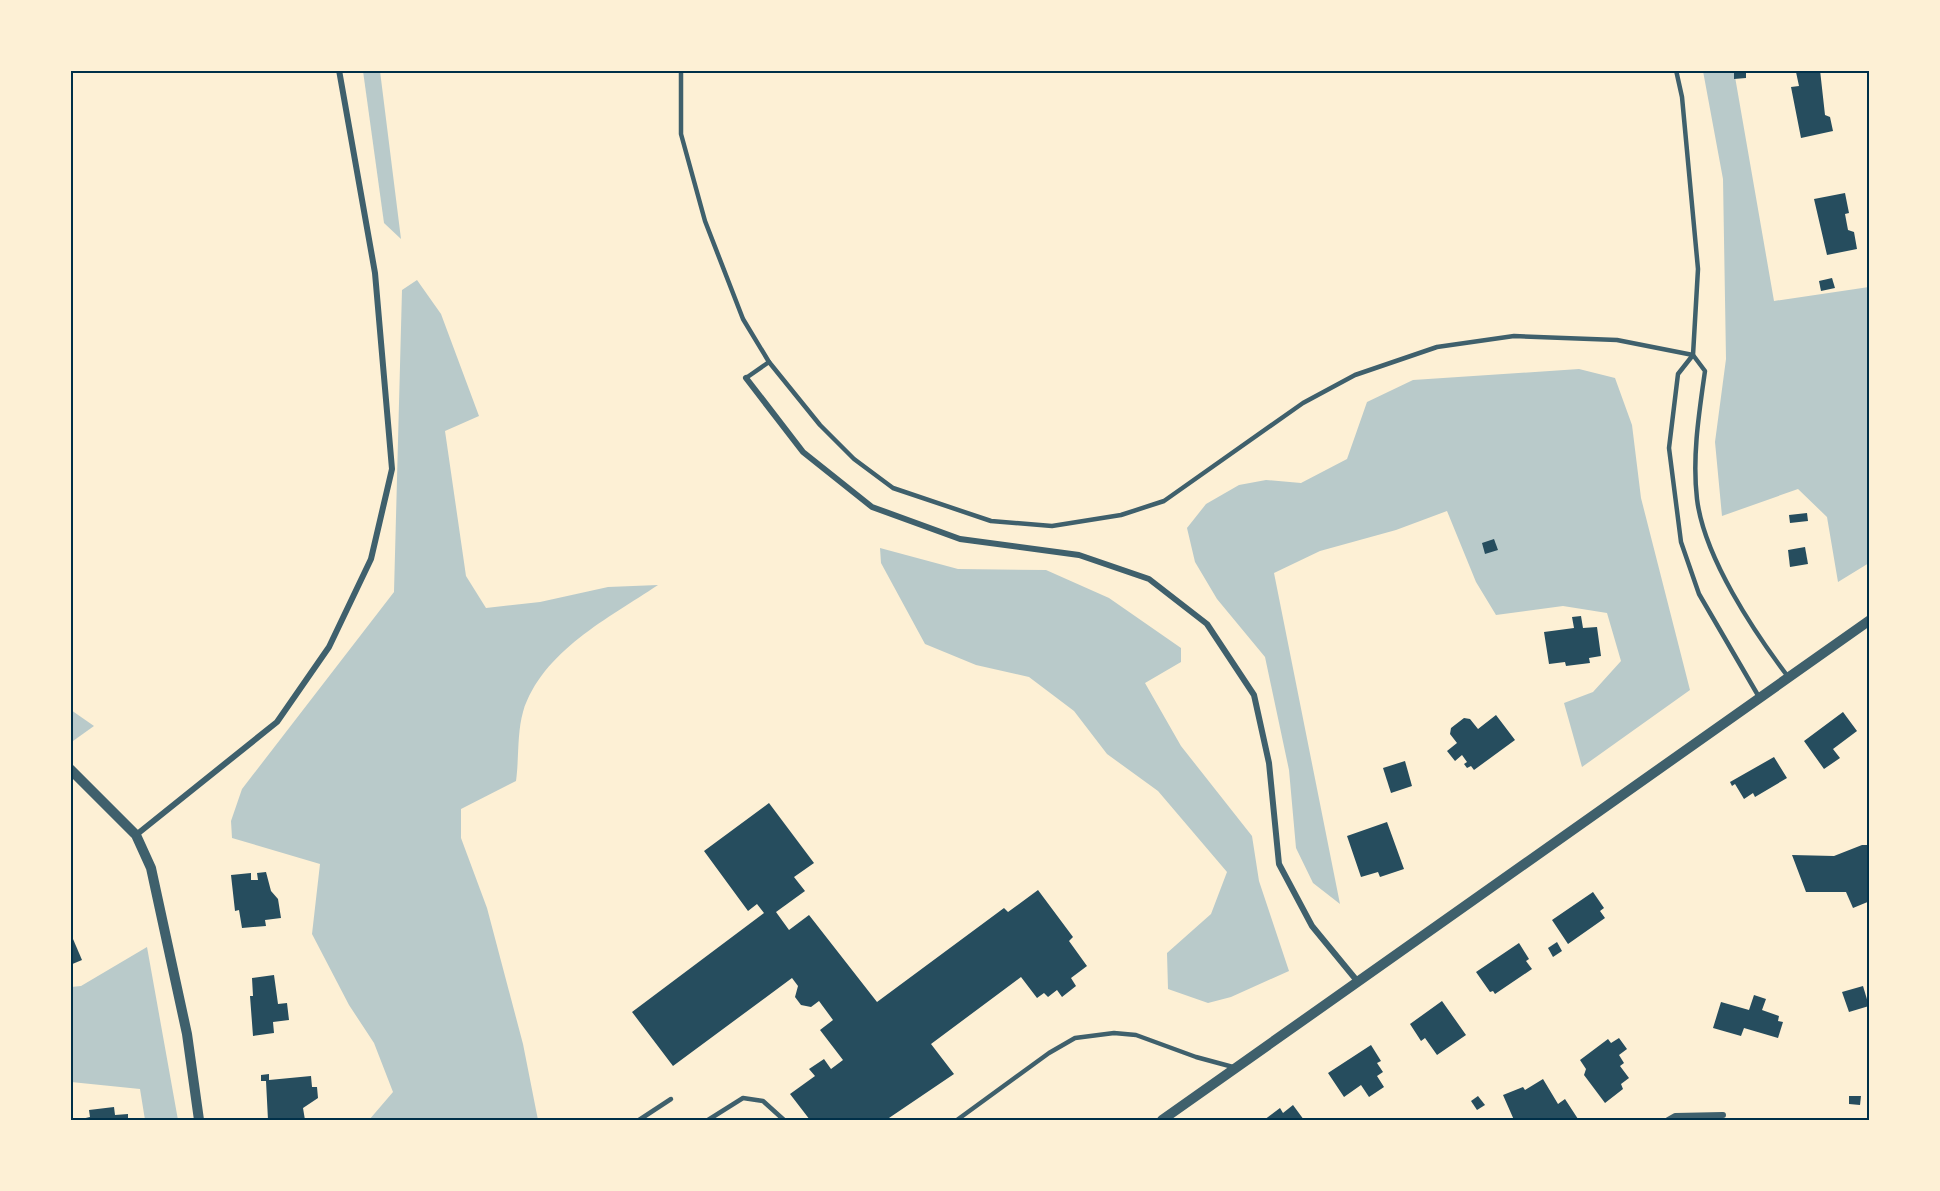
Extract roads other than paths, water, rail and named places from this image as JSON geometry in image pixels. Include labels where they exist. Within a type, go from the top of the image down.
[{"type":"street","points":[[136,835],[277,722],[329,647],[371,559],[392,469],[375,273],[339,70]]},
{"type":"street","points":[[746,378],[803,452],[872,507],[960,539],[1078,555],[1149,579],[1207,624],[1254,695],[1269,763],[1279,864],[1312,926],[1358,983]]},
{"type":"street","points":[[1162,1120],[1869,620]]},
{"type":"street","points":[[70,769],[136,835],[151,868],[187,1034],[200,1120]]},
{"type":"street","points":[[1668,1120],[1675,1116],[1723,1115]]},
{"type":"lane","points":[[681,70],[681,134],[705,221],[743,319],[769,362],[820,425],[854,459],[893,488],[991,521],[1052,526],[1121,515],[1164,501],[1303,403],[1355,375],[1437,347],[1514,336],[1617,340],[1693,355],[1705,371],[1697,423],[1697,500],[1705,527],[1730,588],[1760,640],[1789,678]]},
{"type":"lane","points":[[1676,70],[1682,98],[1698,269],[1693,355],[1678,374],[1669,448],[1681,542],[1699,594],[1760,698]]},
{"type":"lane","points":[[746,378],[769,362]]},
{"type":"lane","points":[[957,1120],[1049,1053],[1075,1038],[1114,1033],[1136,1035],[1206,1061],[1239,1067]]},
{"type":"lane","points":[[708,1120],[743,1098],[763,1101],[783,1120]]},
{"type":"lane","points":[[639,1120],[671,1099]]}]
